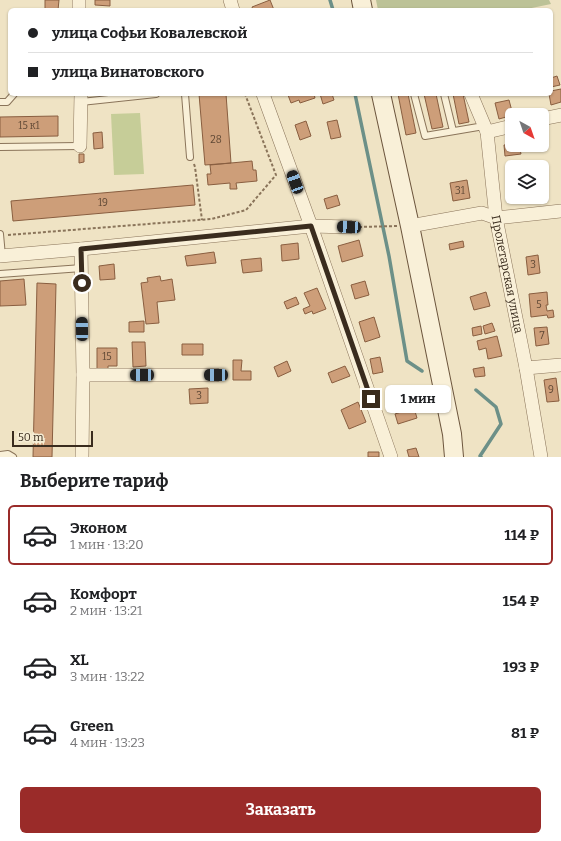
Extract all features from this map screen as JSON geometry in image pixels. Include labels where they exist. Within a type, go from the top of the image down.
[{"type":"main road","points":[[381,96],[401,226],[452,434],[454,457]]},
{"type":"street","points":[[264,96],[311,226],[391,457]]},
{"type":"street","name":"Пролетарская улица","points":[[472,96],[485,129],[496,218],[526,368],[541,457]]},
{"type":"street","points":[[80,146],[81,98]]},
{"type":"street","points":[[549,117],[561,114]]},
{"type":"street","points":[[485,129],[505,127]]},
{"type":"street","points":[[401,226],[482,213],[496,218],[561,211]]},
{"type":"street","points":[[1,256],[311,226],[349,227]]},
{"type":"street","points":[[81,249],[83,375],[82,457]]},
{"type":"street","points":[[526,368],[561,365]]},
{"type":"street","points":[[83,375],[216,375]]},
{"type":"lane","points":[[0,102],[7,102],[12,96]]},
{"type":"lane","points":[[81,98],[118,96]]},
{"type":"lane","points":[[185,96],[190,157]]},
{"type":"lane","points":[[415,96],[425,136],[452,131],[485,129]]},
{"type":"lane","points":[[444,96],[452,131]]},
{"type":"lane","points":[[0,147],[80,146]]},
{"type":"lane","points":[[0,235],[1,256]]},
{"type":"lane","points":[[0,274],[82,268]]},
{"type":"lane","points":[[0,455],[8,454],[13,457]]},
{"type":"path","points":[[0,235],[210,220],[246,210],[276,175],[246,96]]},
{"type":"path","points":[[190,157],[195,167],[202,220]]},
{"type":"path","points":[[349,227],[401,226]]},
{"type":"green space","points":[[376,0],[549,0],[551,4],[532,8],[378,8]]},
{"type":"green space","points":[[140,113],[144,174],[114,175],[111,114]]},
{"type":"building","points":[[45,0],[59,0],[58,8],[45,8]]},
{"type":"building","points":[[95,0],[110,0],[110,6],[95,5]]},
{"type":"building","points":[[270,0],[273,8],[252,8]]},
{"type":"building","points":[[557,76],[560,85],[553,87],[553,77]]},
{"type":"building","points":[[561,89],[561,102],[551,105],[549,96],[553,96],[553,91]]},
{"type":"building","points":[[199,96],[226,96],[231,163],[205,165]]},
{"type":"building","points":[[288,96],[314,96],[315,98],[300,103],[299,100],[291,103]]},
{"type":"building","points":[[321,96],[333,96],[334,100],[323,104]]},
{"type":"building","points":[[398,96],[408,96],[416,133],[406,135]]},
{"type":"building","points":[[424,96],[436,96],[443,127],[432,129]]},
{"type":"building","points":[[453,96],[463,96],[469,122],[459,124]]},
{"type":"building","points":[[509,100],[511,108],[505,108],[505,117],[499,119],[495,103]]},
{"type":"building","points":[[58,116],[58,136],[0,137],[0,117]]},
{"type":"building","points":[[337,120],[341,137],[331,139],[327,122]]},
{"type":"building","points":[[306,121],[311,136],[300,140],[295,125]]},
{"type":"building","points":[[102,132],[103,148],[94,149],[93,133]]},
{"type":"building","points":[[504,145],[505,152],[521,152],[521,154],[505,156]]},
{"type":"building","points":[[79,154],[84,154],[84,162],[79,163]]},
{"type":"building","points":[[252,161],[253,170],[256,170],[257,181],[236,183],[237,189],[230,189],[230,183],[208,185],[207,174],[211,174],[210,165]]},
{"type":"building","points":[[467,180],[470,198],[453,201],[450,183]]},
{"type":"building","points":[[193,185],[195,205],[13,221],[11,201]]},
{"type":"building","points":[[337,195],[340,205],[327,209],[324,199]]},
{"type":"building","points":[[359,240],[363,256],[342,262],[338,246]]},
{"type":"building","points":[[463,241],[464,247],[450,250],[449,244]]},
{"type":"building","points":[[298,243],[299,259],[282,261],[281,245]]},
{"type":"building","points":[[214,252],[216,263],[187,266],[185,256]]},
{"type":"building","points":[[538,255],[540,273],[528,275],[526,257]]},
{"type":"building","points":[[261,258],[262,271],[243,273],[241,260]]},
{"type":"building","points":[[114,264],[115,279],[100,280],[99,266]]},
{"type":"building","points":[[160,276],[161,281],[172,279],[175,300],[157,302],[159,323],[146,324],[141,283],[148,282],[147,278]]},
{"type":"building","points":[[24,279],[26,305],[0,306],[0,281]]},
{"type":"building","points":[[365,281],[369,295],[355,299],[351,285]]},
{"type":"building","points":[[37,283],[56,284],[52,457],[33,457]]},
{"type":"building","points":[[317,288],[326,309],[313,314],[312,311],[305,314],[303,309],[310,306],[304,293]]},
{"type":"building","points":[[486,292],[490,306],[474,310],[470,297]]},
{"type":"building","points":[[547,292],[547,311],[553,310],[554,317],[548,318],[547,315],[531,317],[529,294]]},
{"type":"building","points":[[296,297],[299,304],[287,309],[284,302]]},
{"type":"building","points":[[374,317],[380,337],[365,342],[359,322]]},
{"type":"building","points":[[144,321],[144,332],[129,332],[129,322]]},
{"type":"building","points":[[492,323],[495,331],[485,334],[483,326]]},
{"type":"building","points":[[481,326],[482,334],[473,336],[472,328]]},
{"type":"building","points":[[547,327],[549,344],[536,346],[534,328]]},
{"type":"building","points":[[497,336],[502,356],[488,359],[486,348],[479,350],[477,341]]},
{"type":"building","points":[[132,342],[145,342],[146,366],[133,367]]},
{"type":"building","points":[[182,344],[203,344],[203,355],[182,355]]},
{"type":"building","points":[[97,348],[117,348],[117,366],[108,366],[108,369],[97,369]]},
{"type":"building","points":[[380,357],[383,372],[373,374],[370,359]]},
{"type":"building","points":[[233,360],[242,360],[241,371],[251,371],[251,380],[233,380]]},
{"type":"building","points":[[287,361],[291,371],[278,377],[274,367]]},
{"type":"building","points":[[345,366],[350,376],[332,383],[328,373]]},
{"type":"building","points":[[484,367],[485,376],[475,377],[473,369]]},
{"type":"building","points":[[556,378],[559,401],[547,402],[544,380]]},
{"type":"building","points":[[208,388],[208,403],[190,404],[189,389]]},
{"type":"building","points":[[358,402],[366,422],[349,429],[341,410]]},
{"type":"building","points":[[414,408],[417,418],[398,424],[395,414]]},
{"type":"building","points":[[416,448],[419,457],[409,457],[407,450]]},
{"type":"building","points":[[368,452],[379,452],[379,457],[368,457]]},
{"type":"waterway","points":[[330,0],[332,8]]},
{"type":"waterway","points":[[355,96],[389,256],[407,361],[422,371]]},
{"type":"waterway","points":[[476,390],[496,407],[501,424],[480,456],[481,457]]},
{"type":"route","points":[[82,283],[81,249],[311,226],[371,399]]}]
